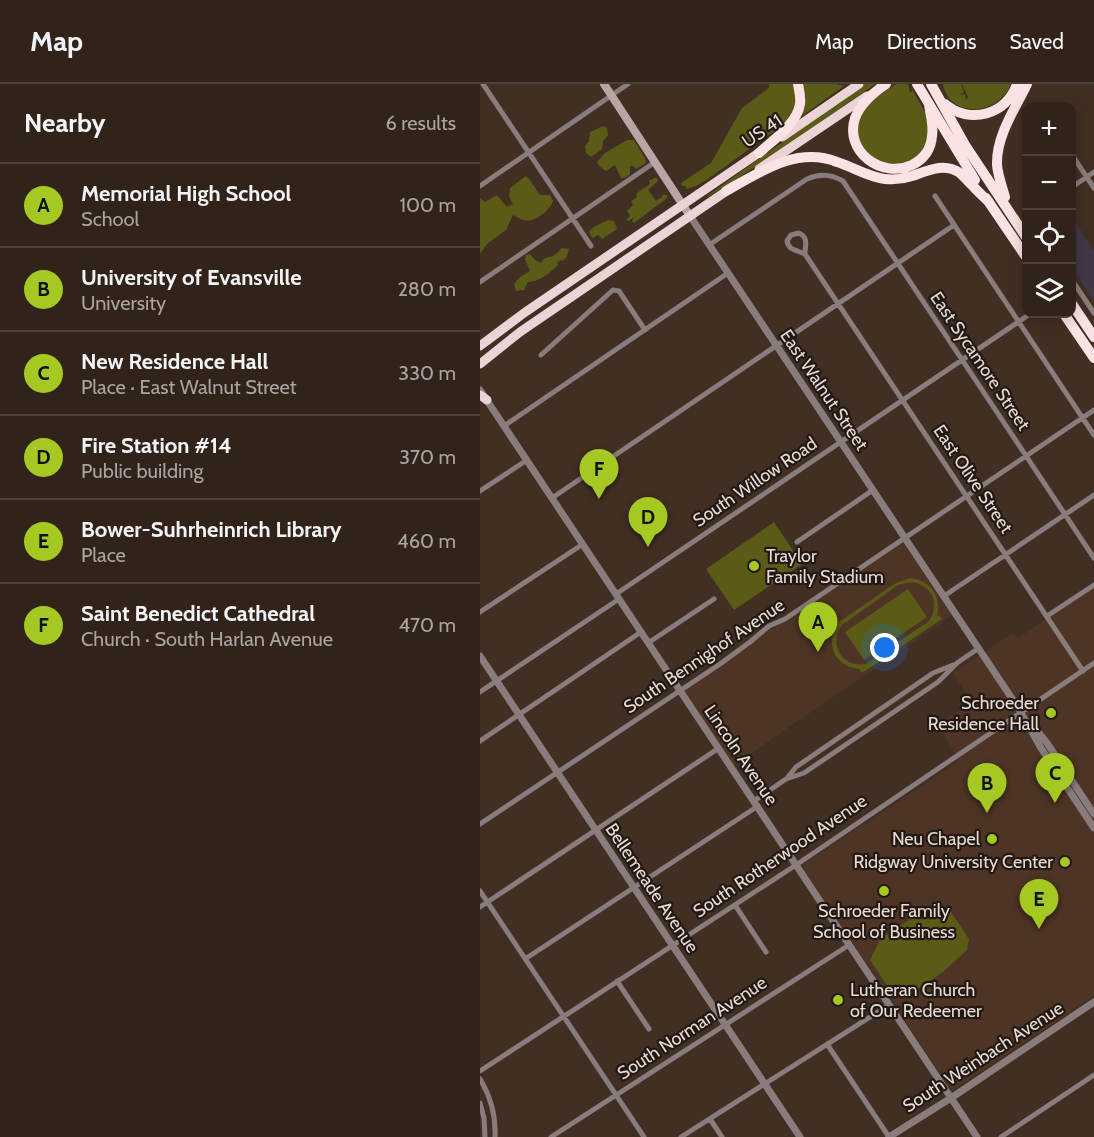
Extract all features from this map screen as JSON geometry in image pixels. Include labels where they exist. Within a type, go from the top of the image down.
[{"type":"highway","points":[[759,153],[786,128],[798,112],[800,95],[798,84]]},
{"type":"highway","name":"US 41","points":[[481,345],[524,313],[859,84]]},
{"type":"highway","points":[[886,84],[859,109],[854,123],[859,149],[866,158],[879,166],[890,169],[899,169],[914,164],[930,148],[933,135],[931,84]]},
{"type":"highway","name":"US 41","points":[[480,364],[520,332],[886,84]]},
{"type":"highway","points":[[917,84],[933,100],[1022,231]]},
{"type":"highway","points":[[933,100],[945,104],[956,112],[982,115],[996,111],[1006,103],[1017,84]]},
{"type":"highway","points":[[1010,212],[1000,182],[997,164],[999,146],[1027,84]]},
{"type":"highway","points":[[933,100],[956,150],[1022,251]]},
{"type":"highway","points":[[726,191],[780,162],[800,157],[812,157],[830,159],[883,179],[906,178],[931,169],[942,168],[956,171],[963,175],[989,202]]},
{"type":"highway","points":[[1076,311],[1094,338]]},
{"type":"highway","points":[[1067,318],[1094,358]]},
{"type":"main road","name":"East Walnut Street","points":[[604,84],[690,216]]},
{"type":"street","points":[[483,84],[591,246]]},
{"type":"street","points":[[480,186],[628,84]]},
{"type":"street","points":[[1072,156],[1094,188]]},
{"type":"street","points":[[480,282],[655,162]]},
{"type":"street","points":[[1076,184],[1094,172]]},
{"type":"street","name":"East Sycamore Street","points":[[709,245],[807,178],[825,175],[841,180],[1094,558]]},
{"type":"street","points":[[935,196],[1094,435]]},
{"type":"street","name":"East Walnut Street","points":[[690,216],[979,648],[1094,828]]},
{"type":"street","points":[[552,498],[954,225]]},
{"type":"street","name":"East Olive Street","points":[[805,254],[1083,671]]},
{"type":"street","points":[[504,426],[728,273]]},
{"type":"street","points":[[1076,286],[1094,313]]},
{"type":"street","points":[[541,355],[609,292],[616,290],[619,291],[645,330]]},
{"type":"street","name":"South Willow Road","points":[[480,692],[1024,318]]},
{"type":"street","name":"Lincoln Avenue","points":[[480,390],[977,1137]]},
{"type":"street","name":"South Bennighof Avenue","points":[[480,824],[680,691],[769,626],[785,619],[1094,410]]},
{"type":"street","points":[[480,491],[527,460]]},
{"type":"street","points":[[797,542],[873,490]]},
{"type":"street","points":[[944,596],[1094,495]]},
{"type":"street","points":[[480,612],[583,544]]},
{"type":"street","points":[[1047,616],[1094,585]]},
{"type":"street","points":[[648,643],[714,599]]},
{"type":"street","points":[[480,741],[641,632]]},
{"type":"street","points":[[786,779],[804,773],[938,682],[957,663],[979,648]]},
{"type":"street","name":"Bellemeade Avenue","points":[[480,656],[800,1137]]},
{"type":"street","points":[[525,959],[756,804],[786,779],[796,767],[933,673],[957,663]]},
{"type":"street","name":"South Rotherwood Avenue","points":[[480,1071],[796,865],[1094,663]]},
{"type":"street","name":"East Walnut Street","points":[[1021,712],[1041,735],[1094,814]]},
{"type":"street","points":[[480,907],[719,748]]},
{"type":"street","points":[[480,891],[644,1137]]},
{"type":"street","points":[[735,905],[766,952]]},
{"type":"street","name":"South Norman Avenue","points":[[554,1136],[849,945]]},
{"type":"street","points":[[617,981],[649,1029]]},
{"type":"street","name":"South Weinbach Avenue","points":[[889,1137],[1094,1002]]},
{"type":"street","points":[[681,1137],[889,1005]]},
{"type":"street","points":[[827,1044],[889,1137]]},
{"type":"street","points":[[1001,1137],[1094,1075]]},
{"type":"street","points":[[480,1079],[493,1110],[495,1137]]},
{"type":"street","points":[[480,1102],[485,1137]]},
{"type":"street","points":[[710,1119],[722,1137]]},
{"type":"shaded area","points":[[769,84],[794,84],[796,106],[788,121],[708,179],[686,189],[686,186],[682,186],[681,183],[711,163],[742,108],[769,88]]},
{"type":"shaded area","points":[[801,84],[836,84],[844,86],[799,118]]},
{"type":"shaded area","points":[[864,84],[875,84],[775,154],[707,196]]},
{"type":"shaded area","points":[[896,84],[908,84],[910,92],[912,89],[926,114],[929,137],[920,154],[906,164],[879,163],[860,145],[857,131],[860,116],[870,102]]},
{"type":"shaded area","points":[[943,84],[961,84],[964,92],[960,95],[965,94],[966,100],[968,97],[962,84],[1011,84],[995,103],[985,108],[974,109],[954,103],[947,95]]},
{"type":"shaded area","points":[[603,126],[607,128],[608,135],[603,141],[602,149],[591,157],[586,153],[585,146],[589,141],[590,132]]},
{"type":"shaded area","points":[[627,140],[634,140],[646,163],[636,169],[632,165],[630,174],[621,178],[615,165],[606,171],[597,162],[605,153]]},
{"type":"shaded area","points":[[526,176],[540,195],[550,195],[552,204],[542,215],[532,220],[524,220],[513,215],[506,230],[487,244],[480,254],[480,198],[485,202],[497,195],[507,207],[513,204],[509,197],[510,188]]},
{"type":"shaded area","points":[[654,178],[658,181],[648,190],[656,201],[662,195],[667,195],[667,198],[634,223],[632,221],[634,217],[629,221],[626,220],[630,216],[627,211],[633,205],[631,201]]},
{"type":"shaded area","points":[[608,220],[614,221],[617,229],[602,239],[598,235],[592,238],[589,232],[595,226]]},
{"type":"shaded area","points":[[1076,223],[1094,251],[1094,301],[1076,274]]},
{"type":"shaded area","points":[[562,248],[569,249],[563,261],[557,263],[558,265],[544,276],[528,282],[524,290],[516,291],[514,284],[530,271],[525,259],[526,255],[530,254],[541,263]]},
{"type":"shaded area","name":"Traylor Family Stadium","points":[[774,522],[802,564],[734,610],[706,569]]},
{"type":"shaded area","points":[[905,538],[956,613],[731,767],[680,691]]},
{"type":"shaded area","points":[[910,578],[929,586],[938,602],[937,616],[939,615],[942,619],[862,673],[859,669],[850,667],[838,658],[832,645],[832,637],[839,622],[896,583]],"holes":[[[913,582],[920,584],[933,597],[934,608],[929,621],[866,664],[844,659],[836,640],[842,625],[898,585]]]},
{"type":"shaded area","points":[[1094,587],[1094,996],[952,1091],[801,866],[960,760],[937,725],[972,702],[953,673],[1013,633],[1018,638]]},
{"type":"shaded area","points":[[908,589],[927,617],[864,660],[845,632]]},
{"type":"shaded area","points":[[943,908],[951,912],[969,939],[967,950],[943,972],[912,993],[890,990],[870,960],[881,938],[926,909]]},
{"type":"place","name":"Saint Benedict Cathedral","points":[[599,499]]},
{"type":"place","name":"Fire Station #14","points":[[648,547]]},
{"type":"place","name":"Traylor Family Stadium","points":[[754,566]]},
{"type":"place","name":"Memorial High School","points":[[818,652]]},
{"type":"place","name":"Schroeder Residence Hall","points":[[1051,713]]},
{"type":"place","name":"New Residence Hall","points":[[1055,803]]},
{"type":"place","name":"University of Evansville","points":[[987,813]]},
{"type":"place","name":"Neu Chapel","points":[[992,839]]},
{"type":"place","name":"Ridgway University Center","points":[[1065,862]]},
{"type":"place","name":"Schroeder Family School of Business","points":[[884,891]]},
{"type":"place","name":"Bower-Suhrheinrich Library","points":[[1039,929]]},
{"type":"place","name":"Lutheran Church of Our Redeemer","points":[[838,1000]]}]
